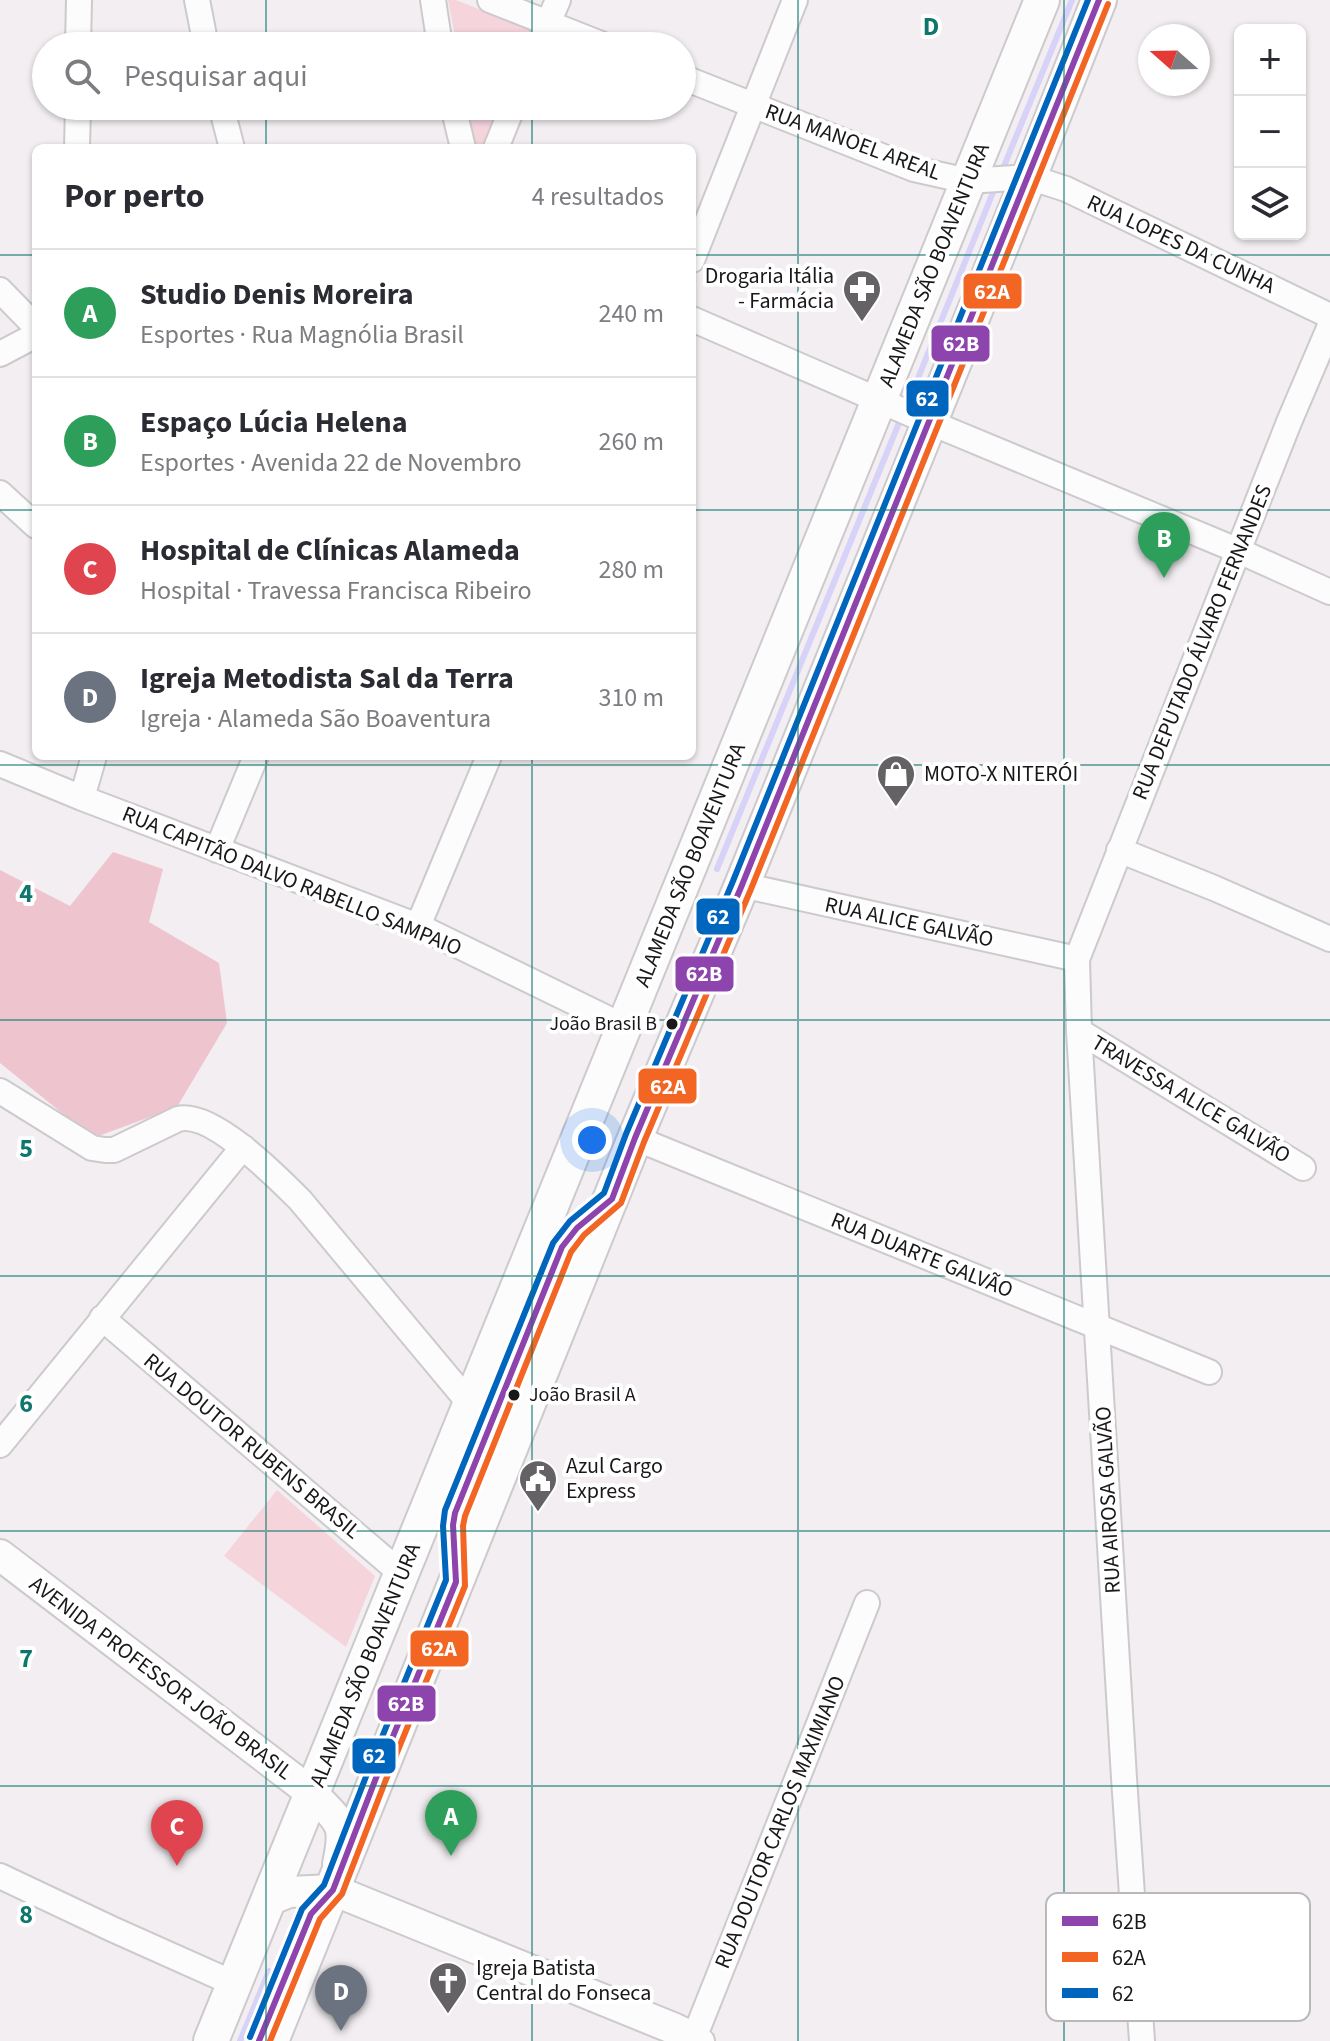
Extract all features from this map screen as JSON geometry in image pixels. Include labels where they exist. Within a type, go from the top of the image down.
[{"type":"highway","name":"ALAMEDA SÃO BOAVENTURA","points":[[211,2041],[878,400],[976,181],[1042,0]]},
{"type":"highway","points":[[271,2041],[635,1138],[742,885],[929,422],[1020,178],[1099,0]]},
{"type":"main road","name":"AVENIDA PROFESSOR JOÃO BRASIL","points":[[0,1555],[313,1794],[338,1820],[342,1831],[333,1890]]},
{"type":"main road","points":[[269,1900],[289,1892],[333,1890],[696,2040]]},
{"type":"street","points":[[78,32],[79,0]]},
{"type":"street","points":[[197,0],[203,32]]},
{"type":"street","points":[[433,0],[438,32]]},
{"type":"street","points":[[490,0],[553,11],[585,32]]},
{"type":"street","points":[[696,250],[795,0]]},
{"type":"street","points":[[544,32],[553,11]]},
{"type":"street","name":"RUA MANOEL AREAL","points":[[696,83],[914,169],[976,181],[1020,178]]},
{"type":"street","points":[[77,144],[78,120]]},
{"type":"street","points":[[225,120],[231,144]]},
{"type":"street","points":[[456,120],[462,144]]},
{"type":"street","points":[[498,144],[507,120]]},
{"type":"street","name":"RUA LOPES DA CUNHA","points":[[1020,178],[1066,189],[1330,316]]},
{"type":"street","points":[[0,290],[32,323]]},
{"type":"street","points":[[696,321],[1330,592]]},
{"type":"street","name":"RUA DEPUTADO ÁLVARO FERNANDES","points":[[1077,959],[1289,422],[1330,326]]},
{"type":"street","points":[[0,354],[32,337]]},
{"type":"street","points":[[0,493],[32,522]]},
{"type":"street","points":[[82,798],[93,760]]},
{"type":"street","points":[[217,850],[254,760]]},
{"type":"street","points":[[418,926],[487,760]]},
{"type":"street","name":"RUA CAPITÃO DALVO RABELLO SAMPAIO","points":[[0,764],[418,926],[625,1027]]},
{"type":"street","points":[[1119,850],[1330,939]]},
{"type":"street","name":"RUA ALICE GALVÃO","points":[[742,885],[1077,959]]},
{"type":"street","name":"RUA AIROSA GALVÃO","points":[[1077,959],[1132,1893]]},
{"type":"street","name":"TRAVESSA ALICE GALVÃO","points":[[1079,1031],[1303,1168]]},
{"type":"street","points":[[0,1091],[92,1148],[114,1150],[187,1117],[198,1120],[243,1147],[300,1200],[471,1405]]},
{"type":"street","name":"RUA DUARTE GALVÃO","points":[[635,1138],[1209,1372]]},
{"type":"street","points":[[0,1445],[243,1147]]},
{"type":"street","name":"RUA DOUTOR RUBENS BRASIL","points":[[102,1318],[402,1574]]},
{"type":"street","name":"RUA DOUTOR CARLOS MAXIMIANO","points":[[696,2040],[867,1603]]},
{"type":"street","points":[[0,1876],[235,1984]]},
{"type":"street","name":"RUA AIROSA GALVÃO","points":[[1141,2021],[1142,2041]]},
{"type":"shaded area","points":[[448,0],[456,0],[537,32],[454,32]]},
{"type":"shaded area","points":[[471,120],[497,120],[486,144],[475,144]]},
{"type":"shaded area","points":[[113,852],[163,869],[149,922],[219,963],[227,1023],[177,1107],[93,1138],[0,1063],[0,870],[70,906]]},
{"type":"shaded area","points":[[277,1490],[375,1576],[346,1647],[224,1556]]},
{"type":"waterway","points":[[1002,171],[1072,0]]},
{"type":"waterway","points":[[906,408],[996,185]]},
{"type":"waterway","points":[[717,869],[901,418]]},
{"type":"waterway","points":[[240,2041],[269,1971]]},
{"type":"transit line","name":"62","points":[[250,2037],[302,1909],[324,1885],[446,1580],[445,1510],[553,1243],[570,1221],[604,1193],[1088,0]]},
{"type":"transit line","name":"62B","points":[[259,2041],[311,1914],[333,1890],[456,1582],[455,1513],[562,1247],[577,1228],[612,1199],[1099,0]]},
{"type":"transit line","name":"62A","points":[[270,2041],[320,1919],[342,1894],[465,1586],[465,1516],[571,1252],[584,1235],[621,1203],[1108,4]]},
{"type":"place","name":"Drogaria Itália - Farmácia","points":[[862,323]]},
{"type":"place","name":"Espaço Lúcia Helena","points":[[1164,578]]},
{"type":"place","name":"MOTO-X NITERÓI","points":[[896,808]]},
{"type":"place","name":"João Brasil B","points":[[672,1024]]},
{"type":"place","name":"João Brasil A","points":[[514,1395]]},
{"type":"place","name":"Azul Cargo Express","points":[[538,1513]]},
{"type":"place","name":"Studio Denis Moreira","points":[[451,1856]]},
{"type":"place","name":"Hospital de Clínicas Alameda","points":[[177,1866]]},
{"type":"place","name":"Igreja Batista Central do Fonseca","points":[[448,2015]]},
{"type":"place","name":"Igreja Metodista Sal da Terra","points":[[341,2031]]}]
